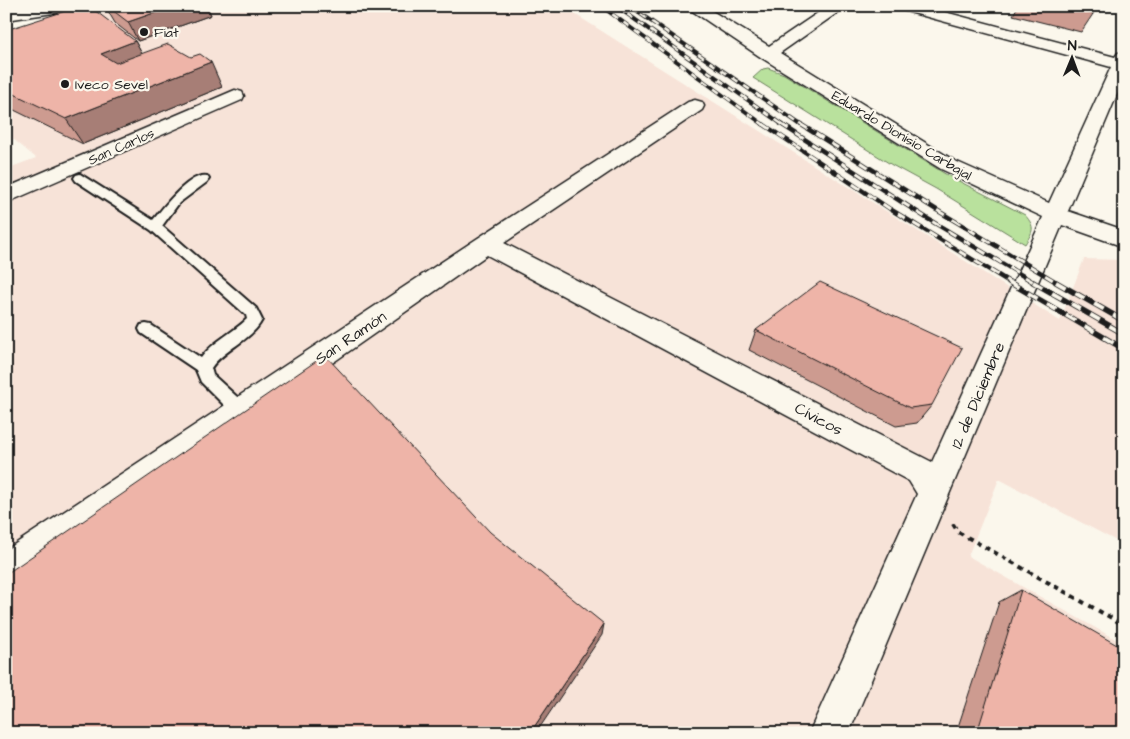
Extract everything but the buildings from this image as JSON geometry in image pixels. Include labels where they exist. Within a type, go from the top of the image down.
[{"type":"street","points":[[6,15],[67,6]]},
{"type":"street","name":"Eduardo Dionisio Carbajal","points":[[693,6],[948,165],[1055,214],[1124,239]]},
{"type":"street","points":[[768,54],[839,6]]},
{"type":"street","points":[[903,6],[1123,62]]},
{"type":"street","name":"12 de Diciembre","points":[[829,733],[1123,62]]},
{"type":"street","name":"San Carlos","points":[[7,195],[235,96]]},
{"type":"street","name":"San Ramón","points":[[6,570],[486,244],[695,106]]},
{"type":"street","name":"Cívicos","points":[[486,244],[920,471],[934,493]]},
{"type":"lane","points":[[80,178],[155,227],[241,302],[255,320],[214,353],[203,367]]},
{"type":"lane","points":[[155,227],[175,200],[203,179]]},
{"type":"lane","points":[[146,330],[203,367],[206,378],[241,411]]},
{"type":"path","points":[[934,493],[958,532],[1124,624]]},
{"type":"shaded area","points":[[143,6],[562,6],[1060,321],[1084,259],[1124,260],[1124,545],[999,479],[968,556],[1124,644],[1124,733],[6,733],[6,169],[36,158],[6,133],[6,32]]},
{"type":"green space","points":[[768,68],[784,74],[947,175],[1025,215],[1031,223],[1032,230],[1025,244],[936,189],[892,165],[753,78],[763,69]]},
{"type":"railway","points":[[601,6],[764,125]]},
{"type":"railway","points":[[616,6],[783,125]]},
{"type":"railway","points":[[629,6],[801,125]]},
{"type":"railway","points":[[763,124],[890,209],[1011,283]]},
{"type":"railway","points":[[781,124],[928,219],[1035,283]]},
{"type":"railway","points":[[800,124],[935,209],[1058,283]]},
{"type":"railway","points":[[1009,282],[1124,349]]},
{"type":"railway","points":[[1033,282],[1124,334]]},
{"type":"railway","points":[[1056,282],[1124,321]]},
{"type":"place","name":"Fiat","points":[[144,32]]},
{"type":"place","name":"Iveco Sevel","points":[[65,84]]}]
